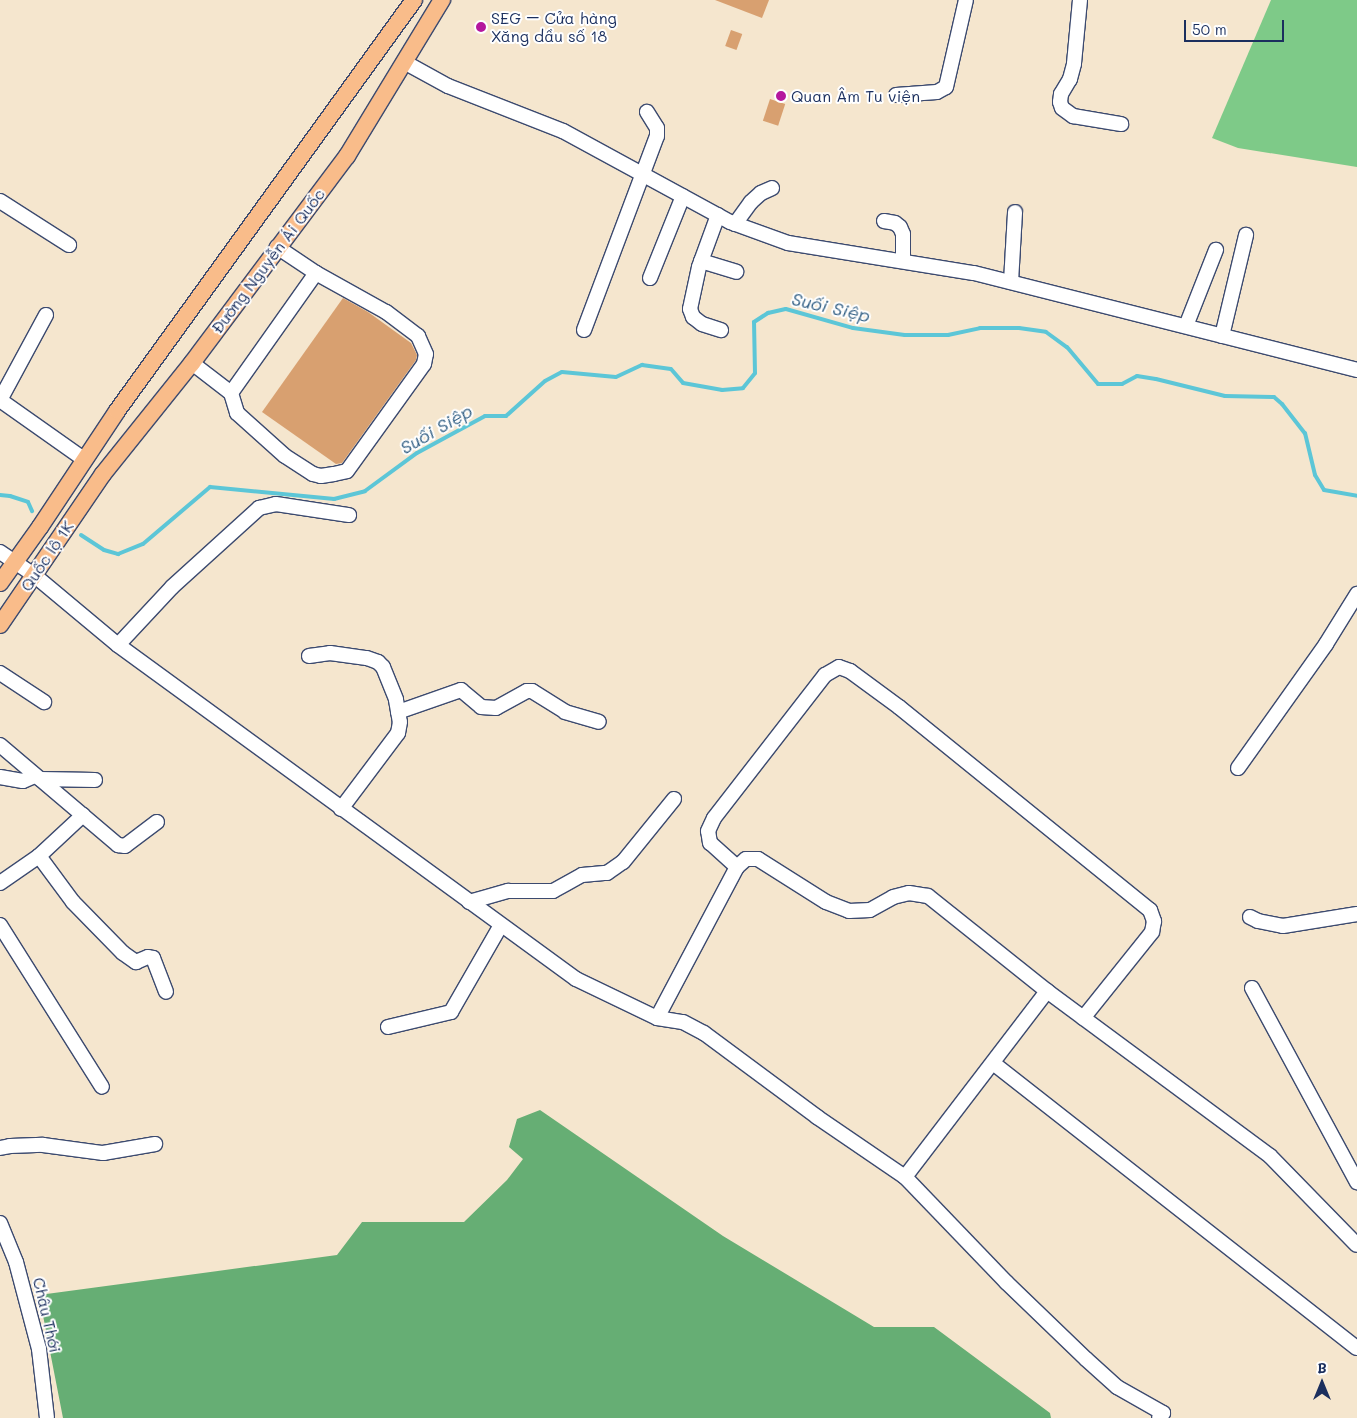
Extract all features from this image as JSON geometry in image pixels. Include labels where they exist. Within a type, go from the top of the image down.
[{"type":"main road","name":"Đường Nguyễn Ái Quốc","points":[[57,502],[117,411],[414,0]]},
{"type":"main road","name":"Đường Nguyễn Ái Quốc","points":[[78,512],[103,474],[192,363],[347,156],[406,63],[442,0]]},
{"type":"main road","name":"Quốc lộ 1K","points":[[0,583],[57,502]]},
{"type":"main road","name":"Quốc lộ 1K","points":[[0,625],[78,512]]},
{"type":"street","points":[[896,95],[938,92],[946,87],[966,0]]},
{"type":"street","points":[[1080,0],[1074,64],[1070,79],[1060,94],[1060,102],[1062,108],[1072,116],[1121,124]]},
{"type":"street","points":[[406,63],[448,86],[563,131],[734,224],[788,243],[974,273],[1222,336],[1355,364]]},
{"type":"street","points":[[584,330],[658,136],[658,128],[647,112]]},
{"type":"street","points":[[734,224],[760,193],[772,188]]},
{"type":"street","points":[[650,278],[684,196]]},
{"type":"street","points":[[0,201],[69,244]]},
{"type":"street","points":[[1011,282],[1015,212]]},
{"type":"street","points":[[718,215],[702,261],[690,309],[693,317],[702,324],[721,330]]},
{"type":"street","points":[[884,222],[895,223],[900,227],[903,234],[903,261]]},
{"type":"street","points":[[1222,336],[1246,234]]},
{"type":"street","points":[[192,363],[231,393],[237,413],[285,456],[313,474],[334,474],[347,471],[424,364],[426,354],[418,336],[386,312],[316,273],[277,247]]},
{"type":"street","points":[[1186,326],[1216,250]]},
{"type":"street","points":[[702,261],[736,272]]},
{"type":"street","points":[[231,393],[316,273]]},
{"type":"street","points":[[46,314],[0,400],[85,460]]},
{"type":"street","points":[[118,646],[172,587],[259,508],[276,504],[349,515]]},
{"type":"street","points":[[0,552],[34,575],[118,646],[576,979],[664,1019],[683,1022],[704,1033],[817,1117],[905,1177],[1006,1282],[1086,1360],[1117,1387],[1164,1416]]},
{"type":"street","points":[[1238,768],[1326,644],[1357,594]]},
{"type":"street","points":[[309,656],[330,653],[367,658],[378,662],[387,677],[398,712],[400,722],[394,741],[341,809]]},
{"type":"street","points":[[737,867],[710,843],[708,831],[714,818],[825,675],[839,667],[850,671],[899,707],[1150,910],[1154,921],[1152,932],[1083,1018]]},
{"type":"street","points":[[0,672],[44,702]]},
{"type":"street","points":[[398,712],[461,690],[481,707],[496,708],[527,691],[532,691],[565,712],[599,722]]},
{"type":"street","points":[[0,745],[118,845],[125,846],[157,822]]},
{"type":"street","points":[[0,777],[22,781],[38,778],[94,780]]},
{"type":"street","points":[[469,902],[508,891],[553,891],[582,875],[607,874],[623,862],[674,799]]},
{"type":"street","points":[[0,883],[39,856],[82,815]]},
{"type":"street","points":[[39,856],[73,902],[123,953],[136,962],[148,957],[153,958],[166,992]]},
{"type":"street","points":[[664,1019],[737,867],[746,860],[758,860],[826,902],[849,911],[870,910],[894,897],[909,893],[928,896],[1047,991],[1270,1156],[1357,1245]]},
{"type":"street","points":[[1250,917],[1258,921],[1283,926],[1357,914]]},
{"type":"street","points":[[0,925],[102,1087]]},
{"type":"street","points":[[388,1027],[451,1012],[501,925]]},
{"type":"street","points":[[1252,988],[1357,1182]]},
{"type":"street","points":[[905,1177],[1047,991]]},
{"type":"street","points":[[993,1063],[1357,1348]]},
{"type":"street","points":[[0,1148],[10,1146],[43,1146],[103,1153],[155,1144]]},
{"type":"street","name":"Châu Thới","points":[[1,1230],[16,1262],[39,1349],[47,1418]]},
{"type":"green space","points":[[1271,0],[1357,0],[1357,167],[1238,148],[1212,138]]},
{"type":"green space","points":[[540,1110],[723,1236],[874,1327],[934,1327],[1050,1413],[1051,1418],[63,1418],[39,1295],[337,1255],[362,1222],[464,1222],[507,1180],[523,1159],[509,1147],[517,1119]]},
{"type":"building","points":[[715,0],[769,0],[762,18]]},
{"type":"building","points":[[731,30],[742,34],[736,50],[725,46]]},
{"type":"building","points":[[770,99],[785,104],[778,126],[763,121]]},
{"type":"building","points":[[343,298],[368,312],[411,343],[417,355],[416,360],[342,463],[336,464],[262,412]]},
{"type":"waterway","name":"Suối Siệp","points":[[81,535],[104,550],[118,554],[143,544],[210,487],[334,499],[365,491],[417,453],[485,416],[506,416],[545,381],[562,372],[616,377],[642,365],[671,369],[683,383],[722,390],[743,388],[755,373],[754,322],[768,313],[786,309],[853,328],[905,335],[948,335],[980,328],[1019,328],[1046,332],[1067,347],[1098,384],[1122,384],[1137,376],[1225,396],[1274,397],[1305,433],[1315,475],[1324,490],[1357,496]]},
{"type":"waterway","name":"Suối Siệp","points":[[0,495],[28,502],[32,511]]},
{"type":"place","name":"SEG – Cửa hàng Xăng dầu số 18","points":[[481,27]]},
{"type":"place","name":"Quan Âm Tu viện","points":[[781,96]]}]
